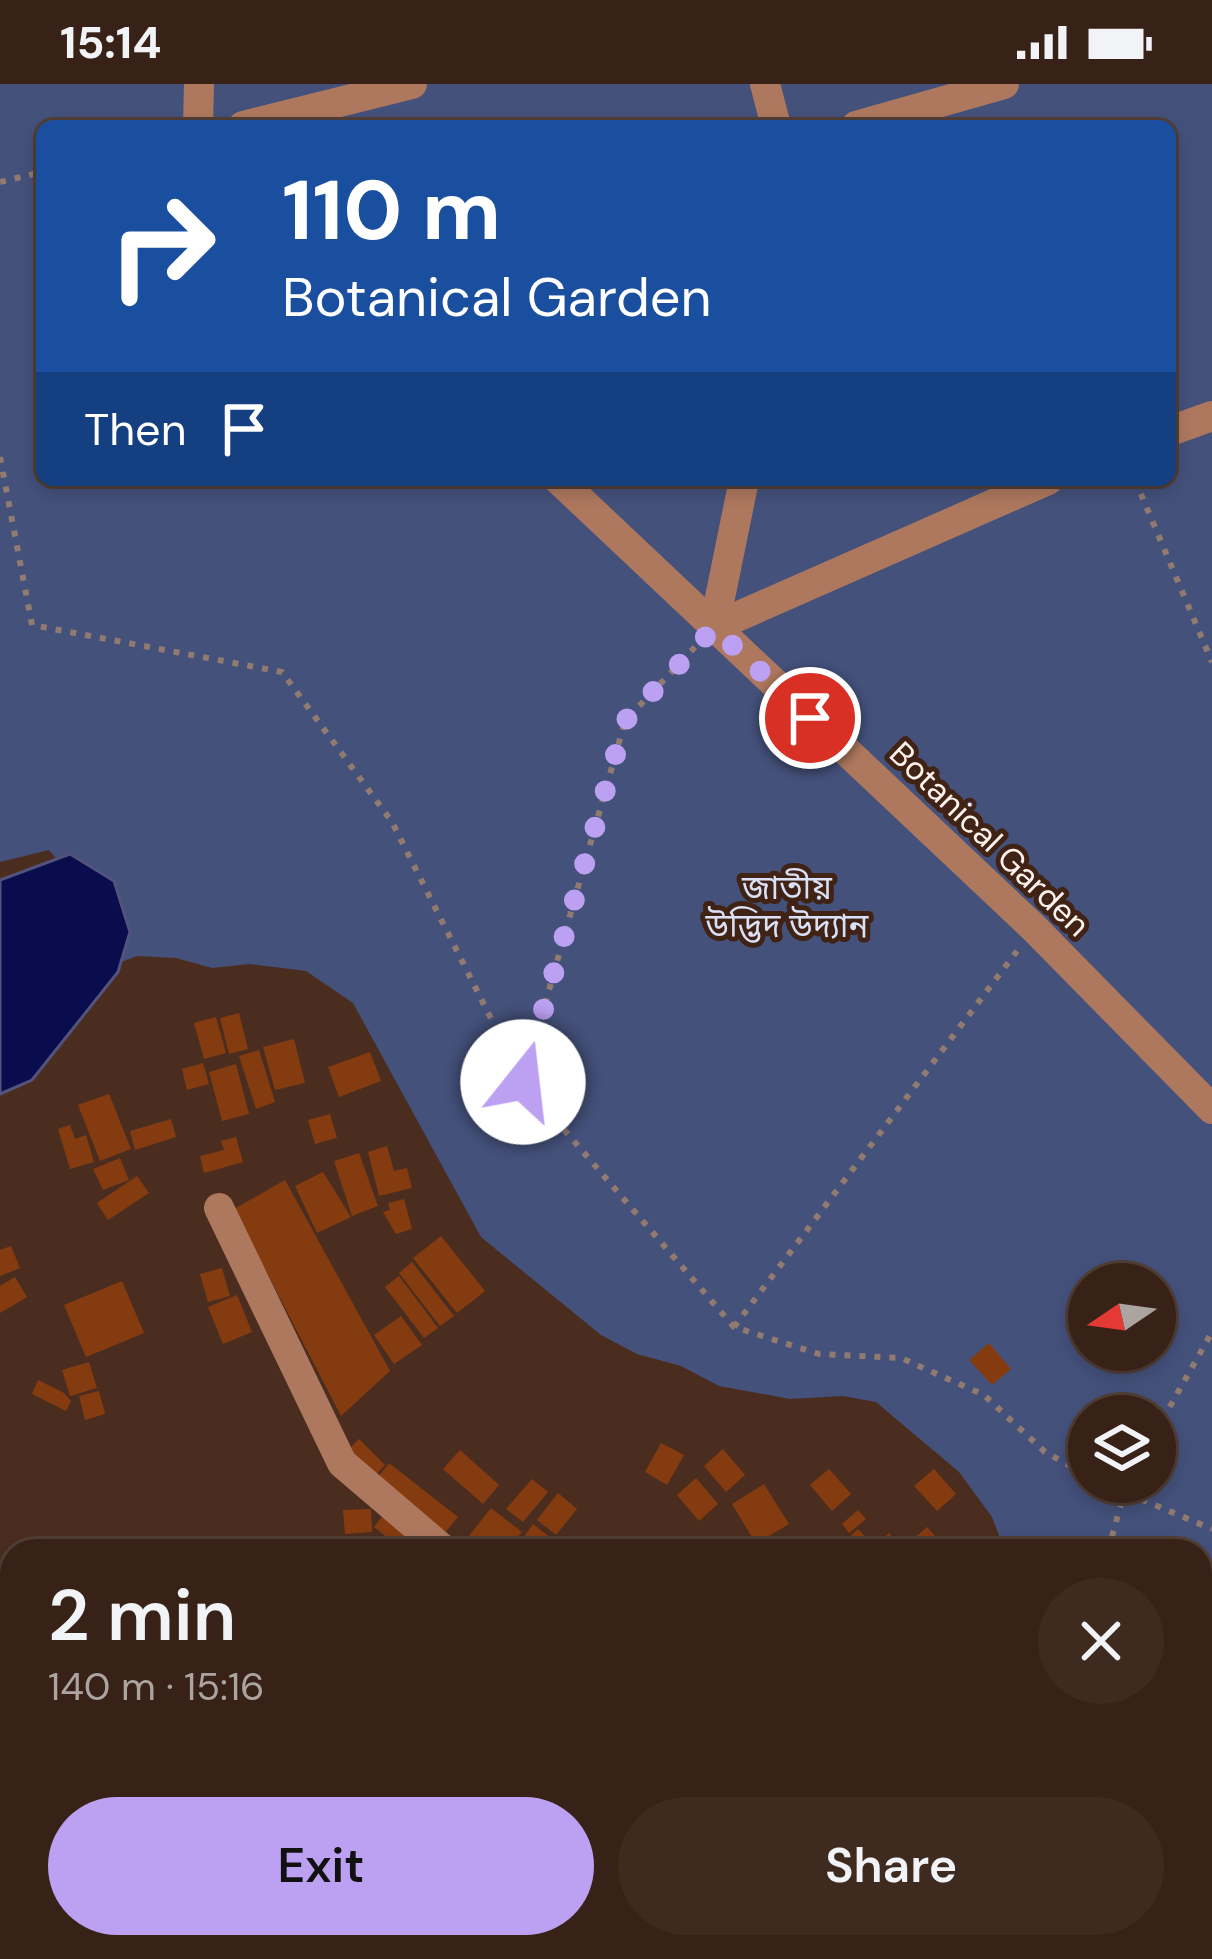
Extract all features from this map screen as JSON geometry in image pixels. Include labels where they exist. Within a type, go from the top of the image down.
[{"type":"street","points":[[198,120],[199,84]]},
{"type":"street","points":[[267,120],[412,84]]},
{"type":"street","points":[[765,84],[774,120]]},
{"type":"street","points":[[877,120],[1004,84]]},
{"type":"street","points":[[1176,429],[1212,416]]},
{"type":"street","name":"Botanical Garden","points":[[565,486],[1034,928],[1212,1108]]},
{"type":"street","points":[[714,628],[743,486]]},
{"type":"street","points":[[714,628],[1034,486]]},
{"type":"street","points":[[219,1208],[342,1463],[431,1539]]},
{"type":"path","points":[[0,182],[36,173]]},
{"type":"path","points":[[0,457],[32,625],[282,672],[392,822],[523,1082],[734,1327],[819,1354],[902,1358],[984,1395],[1046,1452],[1068,1464]]},
{"type":"path","points":[[1139,486],[1212,662]]},
{"type":"path","points":[[523,1082],[625,721],[714,628]]},
{"type":"path","points":[[734,1327],[1034,928]]},
{"type":"path","points":[[1176,1396],[1212,1332]]},
{"type":"path","points":[[1111,1539],[1119,1503]]},
{"type":"path","points":[[1144,1503],[1212,1529]]},
{"type":"green space","name":"জাতীয় উদ্ভিদ উদ্যান","points":[[0,84],[1212,84],[1212,1539],[1000,1539],[992,1517],[959,1472],[876,1402],[843,1396],[790,1399],[719,1386],[601,1335],[481,1237],[353,1003],[306,971],[250,964],[212,968],[176,958],[137,956],[116,964],[76,882],[49,850],[0,862]]},
{"type":"shaded area","points":[[70,854],[114,881],[130,932],[118,972],[32,1080],[0,1094],[0,880]]},
{"type":"building","points":[[239,1013],[248,1049],[229,1054],[220,1018]]},
{"type":"building","points":[[216,1017],[226,1053],[204,1059],[194,1023]]},
{"type":"building","points":[[294,1039],[305,1083],[275,1090],[263,1047]]},
{"type":"building","points":[[259,1050],[275,1102],[256,1109],[239,1056]]},
{"type":"building","points":[[370,1052],[381,1081],[339,1097],[328,1067]]},
{"type":"building","points":[[203,1063],[209,1084],[187,1090],[182,1069]]},
{"type":"building","points":[[236,1064],[249,1114],[222,1121],[209,1072]]},
{"type":"building","points":[[109,1094],[131,1149],[100,1161],[78,1105]]},
{"type":"building","points":[[330,1114],[337,1138],[315,1144],[308,1120]]},
{"type":"building","points":[[171,1119],[176,1137],[135,1150],[130,1131]]},
{"type":"building","points":[[70,1125],[75,1139],[86,1135],[94,1162],[70,1169],[58,1129]]},
{"type":"building","points":[[236,1137],[243,1162],[204,1173],[200,1156],[224,1150],[221,1141]]},
{"type":"building","points":[[387,1146],[394,1171],[407,1168],[412,1188],[379,1196],[368,1152]]},
{"type":"building","points":[[359,1153],[378,1206],[352,1216],[334,1161]]},
{"type":"building","points":[[120,1158],[129,1180],[103,1190],[93,1169]]},
{"type":"building","points":[[323,1172],[351,1217],[317,1233],[295,1186]]},
{"type":"building","points":[[137,1176],[149,1193],[108,1220],[97,1203]]},
{"type":"building","points":[[285,1180],[390,1371],[341,1416],[234,1209]]},
{"type":"building","points":[[404,1199],[412,1229],[396,1234],[383,1212],[390,1210],[388,1203]]},
{"type":"building","points":[[441,1236],[485,1291],[457,1313],[413,1258]]},
{"type":"building","points":[[11,1246],[20,1268],[0,1276],[0,1250]]},
{"type":"building","points":[[412,1262],[454,1316],[440,1326],[399,1273]]},
{"type":"building","points":[[222,1268],[230,1296],[208,1302],[200,1274]]},
{"type":"building","points":[[399,1276],[438,1328],[424,1338],[385,1287]]},
{"type":"building","points":[[15,1277],[27,1297],[0,1313],[0,1286]]},
{"type":"building","points":[[122,1281],[144,1333],[86,1357],[64,1305]]},
{"type":"building","points":[[237,1295],[252,1332],[223,1344],[208,1307]]},
{"type":"building","points":[[401,1316],[422,1345],[394,1364],[374,1335]]},
{"type":"building","points":[[989,1343],[1011,1369],[992,1385],[969,1360]]},
{"type":"building","points":[[89,1362],[97,1388],[70,1396],[62,1370]]},
{"type":"building","points":[[38,1380],[64,1393],[71,1401],[66,1411],[32,1394]]},
{"type":"building","points":[[99,1391],[105,1414],[85,1420],[79,1396]]},
{"type":"building","points":[[359,1439],[385,1465],[370,1481],[343,1455]]},
{"type":"building","points":[[661,1443],[684,1455],[667,1485],[645,1472]]},
{"type":"building","points":[[723,1449],[745,1475],[726,1492],[704,1466]]},
{"type":"building","points":[[460,1450],[499,1485],[483,1504],[443,1469]]},
{"type":"building","points":[[389,1463],[458,1517],[438,1539],[372,1485]]},
{"type":"building","points":[[829,1469],[851,1494],[832,1511],[810,1485]]},
{"type":"building","points":[[934,1469],[956,1494],[937,1511],[914,1486]]},
{"type":"building","points":[[696,1478],[718,1504],[699,1521],[677,1495]]},
{"type":"building","points":[[532,1479],[548,1492],[523,1522],[506,1509]]},
{"type":"building","points":[[764,1484],[789,1524],[764,1539],[753,1539],[732,1504]]},
{"type":"building","points":[[558,1493],[577,1509],[556,1535],[537,1520]]},
{"type":"building","points":[[491,1508],[522,1532],[516,1539],[466,1539]]},
{"type":"building","points":[[371,1509],[372,1532],[345,1534],[343,1510]]},
{"type":"building","points":[[858,1510],[866,1519],[849,1533],[842,1524]]},
{"type":"building","points":[[384,1514],[414,1539],[389,1539],[374,1527]]},
{"type":"building","points":[[533,1524],[552,1539],[525,1539]]},
{"type":"building","points":[[927,1527],[938,1539],[914,1539]]},
{"type":"building","points":[[858,1529],[867,1539],[847,1539]]},
{"type":"route","points":[[523,1082],[625,721],[714,628],[810,718]]}]
